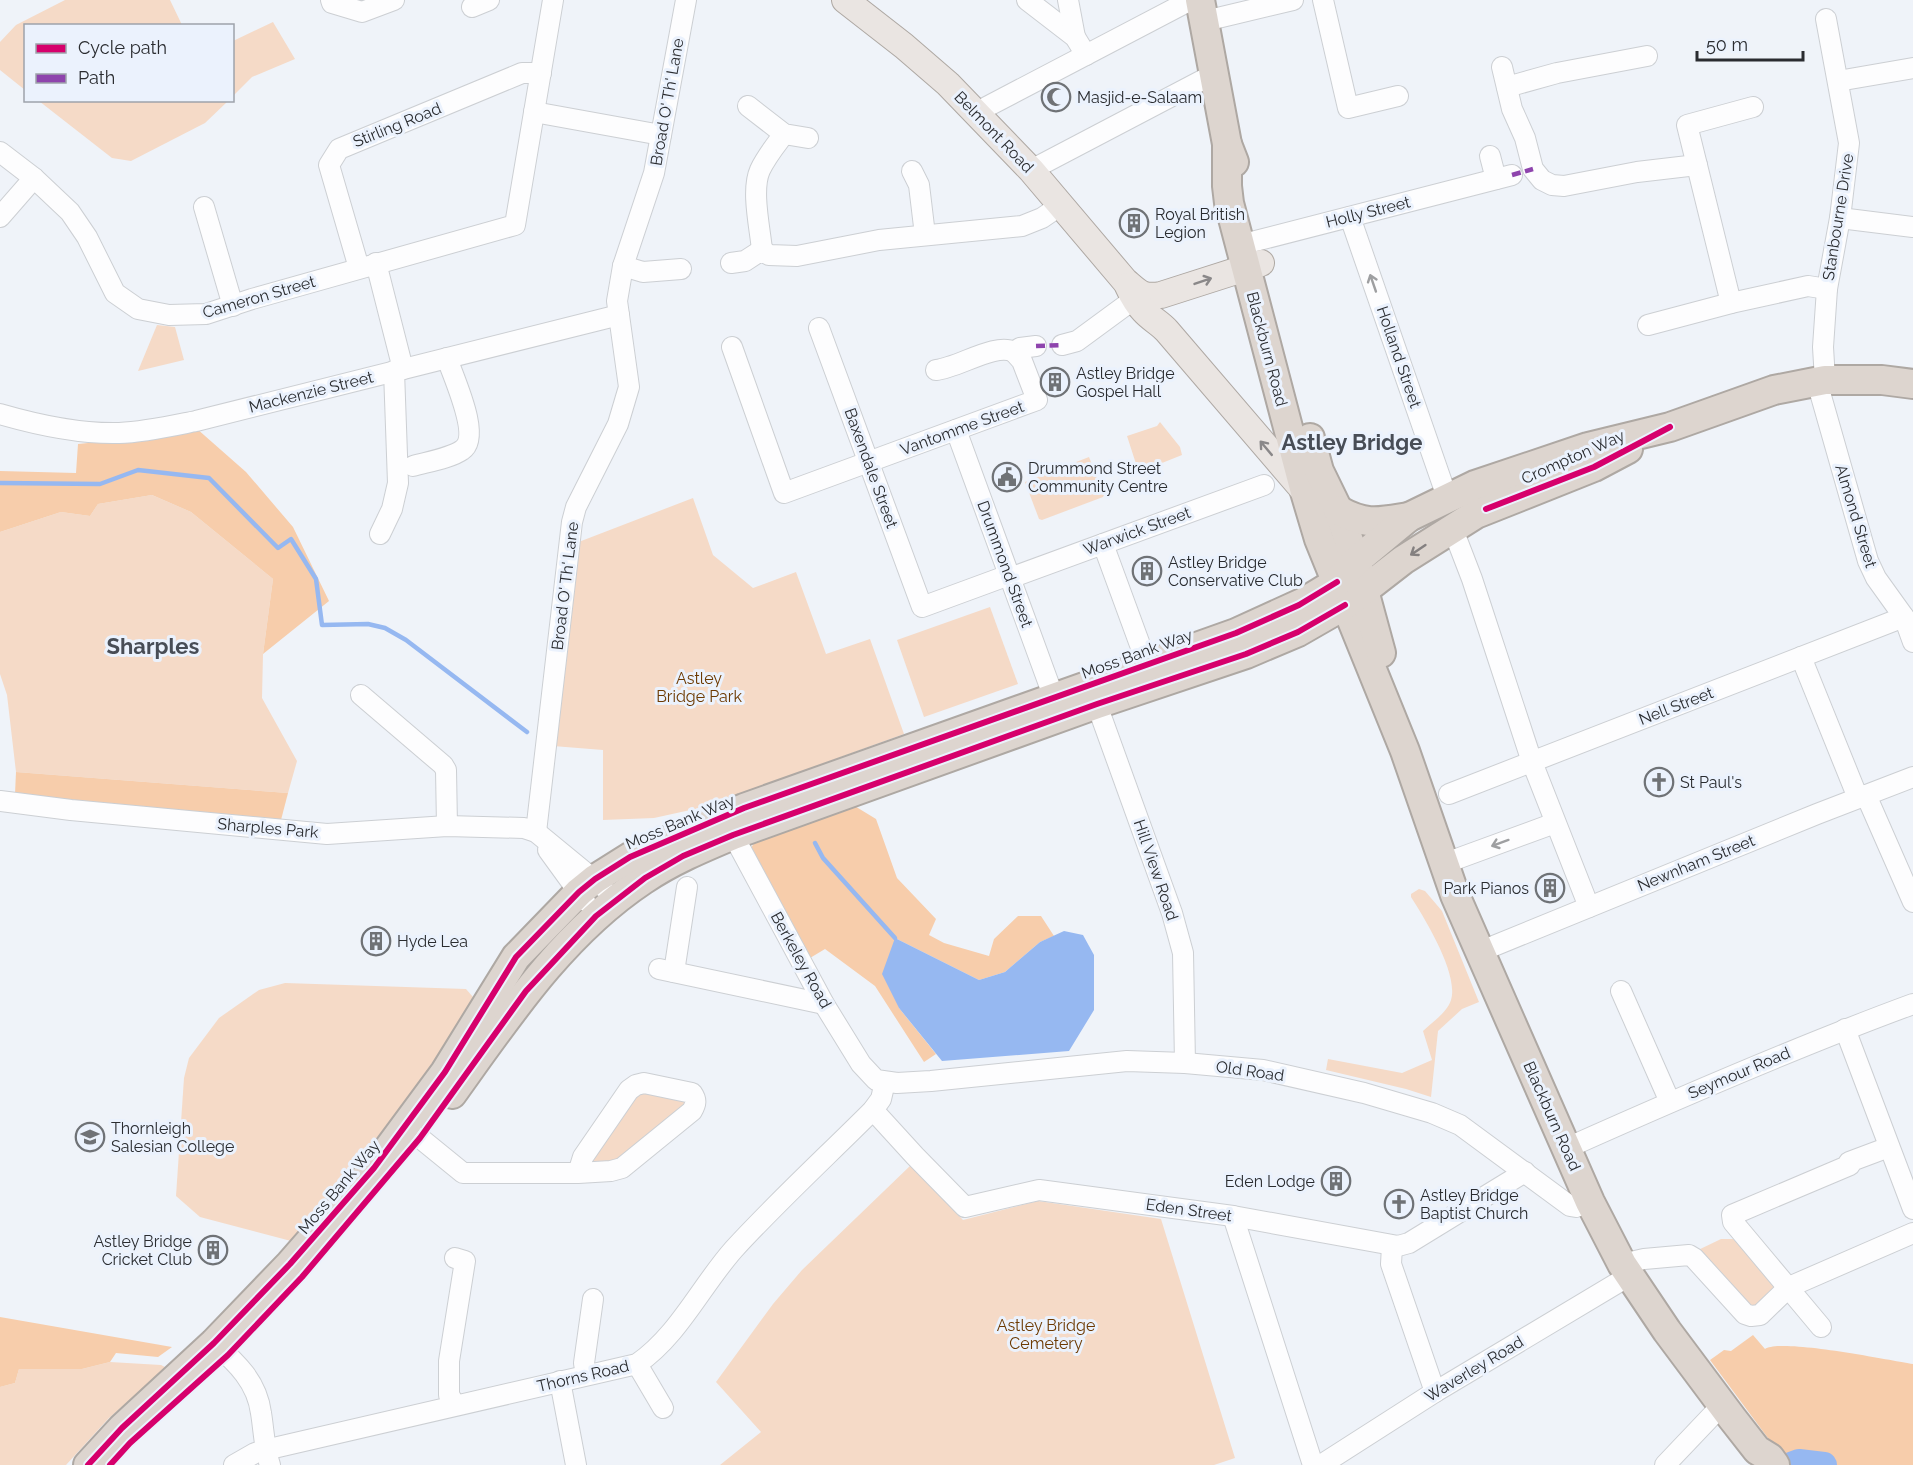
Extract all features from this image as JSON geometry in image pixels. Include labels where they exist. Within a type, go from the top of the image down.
[{"type":"highway","name":"Blackburn Road","points":[[1199,7],[1227,144],[1242,182],[1250,254],[1312,482],[1327,560],[1349,583],[1443,864],[1479,952],[1590,1202],[1626,1270],[1667,1331],[1764,1460]]},
{"type":"highway","name":"Crompton Way","points":[[1349,583],[1409,517],[1475,485],[1588,447],[1670,427],[1774,390],[1821,381],[1882,380],[1913,384]]},
{"type":"highway","name":"Crompton Way","points":[[1349,583],[1403,560],[1452,527],[1486,509],[1594,467],[1670,427]]},
{"type":"highway","name":"Blackburn Road","points":[[1312,482],[1338,510],[1349,583],[1370,663],[1405,751]]},
{"type":"highway","points":[[1338,510],[1358,520],[1378,522],[1409,517]]},
{"type":"highway","name":"Moss Bank Way","points":[[88,1465],[122,1428],[221,1349],[302,1277],[420,1138],[526,991],[606,907],[645,878],[683,856],[733,835],[1094,695],[1246,654],[1298,632],[1349,583]]},
{"type":"highway","name":"Moss Bank Way","points":[[110,1465],[221,1349],[290,1264],[374,1168],[446,1072],[516,957],[587,886],[630,857],[744,808],[1054,698],[1094,695],[1147,664],[1236,633],[1349,583]]},
{"type":"highway","points":[[1298,632],[1325,631],[1338,635],[1370,663]]},
{"type":"main road","name":"Belmont Road","points":[[845,0],[948,84],[1031,170],[1140,292]]},
{"type":"main road","points":[[1250,254],[1140,292],[1156,307],[1158,321],[1312,482]]},
{"type":"street","points":[[331,0],[332,3],[362,12],[394,0]]},
{"type":"street","points":[[553,0],[534,112],[661,135]]},
{"type":"street","name":"Broad O' Th' Lane","points":[[536,832],[572,522],[576,507],[622,417],[629,387],[619,315],[618,290],[623,266],[651,185],[686,0]]},
{"type":"street","points":[[1027,0],[1075,38],[1086,55]]},
{"type":"street","points":[[1068,0],[1075,38]]},
{"type":"street","points":[[975,113],[1086,55],[1199,7],[1293,0]]},
{"type":"street","points":[[1323,0],[1348,108],[1398,96]]},
{"type":"street","name":"Stanbourne Drive","points":[[1821,381],[1827,289],[1840,218],[1849,144],[1826,19]]},
{"type":"street","points":[[1507,87],[1557,73],[1625,69],[1647,56]]},
{"type":"street","points":[[1502,67],[1512,109],[1525,138],[1533,170],[1542,180],[1552,185],[1564,186],[1637,172],[1696,165]]},
{"type":"street","points":[[1838,81],[1913,68]]},
{"type":"street","name":"Stirling Road","points":[[378,536],[392,509],[398,483],[398,370],[368,266],[329,165],[339,148],[522,73],[541,73]]},
{"type":"street","points":[[1031,170],[1214,74]]},
{"type":"street","points":[[748,106],[784,134],[808,138]]},
{"type":"street","name":"Cameron Street","points":[[0,152],[55,195],[77,222],[111,287],[126,302],[138,309],[169,315],[206,314],[515,225],[534,112]]},
{"type":"street","points":[[1731,303],[1687,125],[1744,115]]},
{"type":"street","points":[[784,134],[759,172],[756,187],[762,250],[769,255],[797,256],[879,240],[1022,226],[1042,218],[1061,205]]},
{"type":"street","name":"Holly Street","points":[[1250,254],[1350,217],[1504,177],[1490,156]]},
{"type":"street","points":[[911,165],[919,186],[925,235]]},
{"type":"street","points":[[0,217],[34,178]]},
{"type":"street","points":[[204,207],[233,306]]},
{"type":"street","name":"Holland Street","points":[[1350,217],[1447,497]]},
{"type":"street","points":[[1840,218],[1913,228]]},
{"type":"street","points":[[730,263],[745,261],[762,250]]},
{"type":"street","points":[[623,266],[643,272],[681,269]]},
{"type":"street","points":[[1647,324],[1808,286],[1827,289]]},
{"type":"street","points":[[1062,345],[1077,341],[1140,292]]},
{"type":"street","name":"Mackenzie Street","points":[[0,414],[44,425],[90,432],[146,431],[196,421],[619,315]]},
{"type":"street","name":"Baxendale Street","points":[[819,328],[922,607]]},
{"type":"street","points":[[936,370],[953,367],[998,349],[1007,348],[1014,352],[1020,348],[1036,346]]},
{"type":"street","name":"Vantomme Street","points":[[732,347],[784,492],[1037,400],[1022,361],[1014,352]]},
{"type":"street","points":[[413,466],[459,452],[469,442],[471,433],[447,358]]},
{"type":"street","name":"Almond Street","points":[[1821,381],[1868,561],[1876,578],[1904,617],[1913,642]]},
{"type":"street","name":"Drummond Street","points":[[956,430],[1054,698]]},
{"type":"street","name":"Warwick Street","points":[[922,607],[1103,544],[1264,484]]},
{"type":"street","points":[[1452,527],[1472,579],[1532,762],[1589,907]]},
{"type":"street","points":[[1103,544],[1147,664]]},
{"type":"street","name":"Nell Street","points":[[1449,794],[1904,617]]},
{"type":"street","points":[[1801,657],[1862,797],[1913,902]]},
{"type":"street","points":[[362,695],[443,765],[447,771],[447,826]]},
{"type":"street","name":"Hill View Road","points":[[1094,695],[1172,913],[1183,953],[1185,1063]]},
{"type":"street","name":"Newnham Street","points":[[1479,952],[1913,777]]},
{"type":"street","name":"Sharples Park","points":[[0,801],[71,810],[327,834],[447,826],[524,828],[536,832]]},
{"type":"street","points":[[1443,864],[1555,823]]},
{"type":"street","points":[[536,832],[606,907]]},
{"type":"street","name":"Berkeley Road","points":[[733,835],[824,1004],[861,1064],[881,1081]]},
{"type":"street","points":[[687,887],[666,971],[824,1004]]},
{"type":"street","points":[[1621,991],[1670,1101]]},
{"type":"street","name":"Seymour Road","points":[[1567,1148],[1670,1101],[1845,1029],[1913,1004]]},
{"type":"street","points":[[1845,1029],[1889,1147],[1908,1181],[1913,1209]]},
{"type":"street","name":"Old Road","points":[[881,1081],[931,1081],[1127,1061],[1185,1063],[1263,1070],[1431,1113],[1460,1125],[1570,1206],[1576,1207],[1590,1202]]},
{"type":"street","name":"Thorns Road","points":[[234,1465],[255,1453],[267,1458],[455,1405],[637,1364],[677,1325],[735,1248],[873,1110],[881,1099],[881,1081]]},
{"type":"street","points":[[420,1138],[463,1173],[578,1173],[611,1171],[622,1168],[692,1111],[696,1105],[696,1099],[692,1093],[644,1083],[636,1085],[629,1090],[584,1157],[578,1173]]},
{"type":"street","name":"Eden Street","points":[[873,1110],[965,1207],[1039,1190],[1233,1216],[1392,1246],[1409,1244],[1525,1172]]},
{"type":"street","points":[[1821,1327],[1733,1222],[1732,1215],[1850,1165],[1849,1162],[1889,1147]]},
{"type":"street","points":[[1233,1216],[1313,1465]]},
{"type":"street","points":[[1789,1287],[1913,1233]]},
{"type":"street","points":[[1392,1246],[1391,1264],[1435,1392]]},
{"type":"street","name":"Waverley Road","points":[[1320,1465],[1644,1258],[1689,1255],[1694,1257],[1745,1314],[1751,1316],[1760,1315],[1789,1287]]},
{"type":"street","points":[[455,1258],[465,1261],[449,1361],[448,1395],[455,1405]]},
{"type":"street","points":[[586,1375],[584,1363],[593,1299]]},
{"type":"street","points":[[221,1349],[242,1369],[254,1387],[261,1413],[267,1458]]},
{"type":"street","points":[[637,1364],[663,1408]]},
{"type":"street","points":[[560,1381],[576,1465]]},
{"type":"street","points":[[1665,1465],[1722,1405]]},
{"type":"green space","points":[[65,0],[170,0],[182,24],[24,24],[24,89],[0,70],[0,42],[16,25]]},
{"type":"green space","points":[[273,22],[295,59],[252,77],[234,95],[234,41]]},
{"type":"green space","points":[[40,102],[227,102],[205,123],[131,161],[112,158]]},
{"type":"green space","points":[[157,325],[175,327],[184,360],[138,371]]},
{"type":"green space","points":[[1160,422],[1180,447],[1182,455],[1142,471],[1138,470],[1127,436],[1157,426]]},
{"type":"green space","points":[[1089,457],[1103,497],[1042,520],[1039,519],[1025,482]]},
{"type":"green space","points":[[152,495],[191,512],[273,579],[263,654],[262,698],[297,761],[288,793],[16,772],[7,695],[0,674],[0,532],[61,512],[90,516],[98,504]]},
{"type":"green space","name":"Astley Bridge Park","points":[[693,498],[713,555],[753,588],[796,572],[826,654],[870,639],[904,734],[704,807],[654,818],[603,820],[603,750],[553,746],[576,543]]},
{"type":"green space","points":[[990,607],[1018,684],[924,717],[897,640]]},
{"type":"green space","points":[[1419,889],[1425,891],[1442,911],[1479,1002],[1462,1009],[1438,1031],[1431,1097],[1326,1070],[1328,1059],[1402,1073],[1432,1060],[1423,1031],[1446,1009],[1451,1000],[1452,989],[1446,962],[1411,897],[1411,894]]},
{"type":"green space","points":[[285,983],[466,989],[473,997],[433,1065],[385,1128],[291,1241],[200,1217],[176,1196],[184,1078],[189,1058],[219,1018],[259,990]]},
{"type":"green space","points":[[638,1091],[689,1101],[618,1162],[596,1164],[591,1160]]},
{"type":"green space","name":"Astley Bridge Cemetery","points":[[911,1165],[963,1220],[1038,1201],[1161,1219],[1235,1458],[1214,1465],[720,1465],[761,1432],[716,1382],[773,1304],[802,1270]]},
{"type":"green space","points":[[1721,1239],[1733,1239],[1779,1287],[1755,1309],[1743,1304],[1694,1252]]},
{"type":"green space","points":[[110,1362],[161,1365],[167,1368],[109,1418],[66,1465],[0,1465],[0,1387],[15,1383],[19,1369],[82,1369]]},
{"type":"shaded area","points":[[196,428],[246,472],[293,527],[329,601],[263,654],[273,579],[191,512],[152,495],[98,504],[90,516],[61,512],[0,532],[0,471],[76,473],[78,444],[148,437]]},
{"type":"shaded area","points":[[16,772],[288,793],[281,820],[15,794]]},
{"type":"shaded area","points":[[853,805],[876,819],[897,878],[936,919],[929,935],[944,943],[989,956],[994,939],[1018,916],[1041,916],[1054,936],[1040,942],[1005,972],[979,980],[895,938],[899,1008],[936,1054],[924,1062],[875,986],[825,949],[805,961],[751,848],[756,840]]},
{"type":"shaded area","points":[[0,1317],[172,1347],[158,1357],[116,1353],[110,1362],[82,1369],[19,1369],[15,1383],[0,1387]]},
{"type":"shaded area","points":[[1753,1335],[1765,1349],[1775,1346],[1812,1348],[1913,1364],[1913,1465],[1788,1465],[1710,1360],[1724,1350],[1731,1351]]},
{"type":"water","points":[[1064,931],[1083,935],[1094,955],[1094,1010],[1069,1051],[942,1061],[899,1008],[882,974],[895,938],[979,980],[1005,972],[1040,942]]},
{"type":"waterway","points":[[0,483],[100,484],[138,470],[209,478],[278,548],[291,539],[316,579],[322,625],[368,624],[385,628],[406,640],[527,732]]},
{"type":"waterway","points":[[815,843],[823,858],[895,938]]},
{"type":"waterway","points":[[1791,1465],[1799,1462],[1824,1465]]},
{"type":"marked path","points":[[1512,175],[1533,169]]},
{"type":"marked path","points":[[1036,346],[1062,345]]},
{"type":"cycle path","points":[[1486,509],[1594,467],[1670,427]]},
{"type":"cycle path","points":[[88,1465],[122,1428],[214,1343],[290,1264],[374,1168],[445,1072],[516,957],[579,892],[595,879],[630,857],[744,808],[1236,633],[1299,605],[1337,582]]},
{"type":"cycle path","points":[[110,1465],[130,1443],[228,1355],[302,1277],[420,1138],[526,991],[596,916],[645,878],[683,856],[733,835],[1097,704],[1246,654],[1298,632],[1345,605]]},
{"type":"place","name":"Masjid-e-Salaam","points":[[1056,97]]},
{"type":"place","name":"Royal British Legion","points":[[1134,223]]},
{"type":"place","name":"Astley Bridge Gospel Hall","points":[[1055,382]]},
{"type":"place","name":"Drummond Street Community Centre","points":[[1007,477]]},
{"type":"place","name":"Astley Bridge Conservative Club","points":[[1147,571]]},
{"type":"place","name":"St Paul's","points":[[1659,782]]},
{"type":"place","name":"Park Pianos","points":[[1550,888]]},
{"type":"place","name":"Hyde Lea","points":[[376,941]]},
{"type":"place","name":"Thornleigh Salesian College","points":[[90,1137]]},
{"type":"place","name":"Eden Lodge","points":[[1336,1181]]},
{"type":"place","name":"Astley Bridge Baptist Church","points":[[1399,1204]]},
{"type":"place","name":"Astley Bridge Cricket Club","points":[[213,1250]]},
{"type":"district","name":"Astley Bridge","points":[[1352,442]]},
{"type":"district","name":"Sharples","points":[[153,646]]}]
